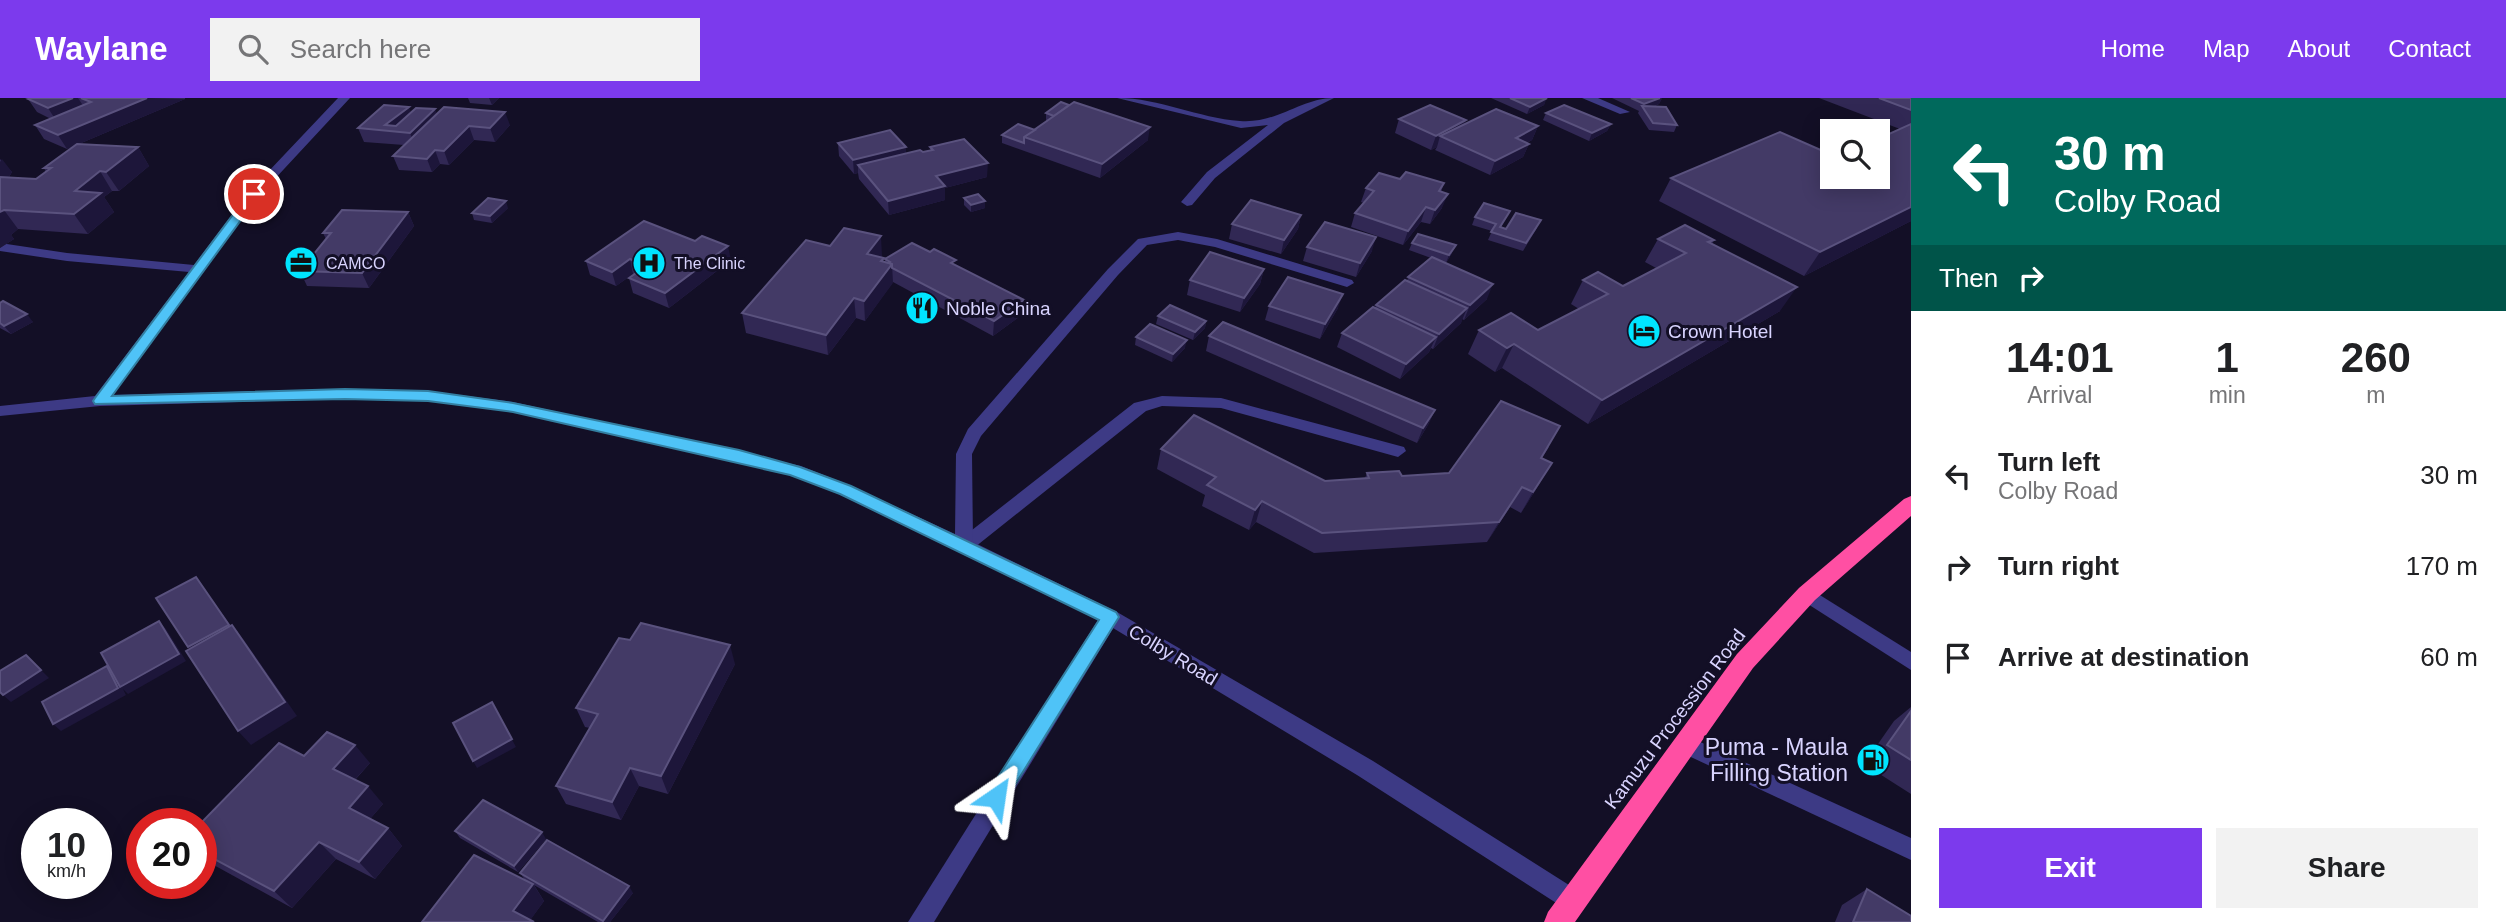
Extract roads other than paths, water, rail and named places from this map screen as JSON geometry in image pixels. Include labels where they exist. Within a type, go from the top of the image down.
[{"type":"highway","name":"Kamuzu Procession Road","points":[[1558,922],[1745,661],[1807,594],[1911,505]]},
{"type":"street","points":[[100,401],[254,194],[344,98]]},
{"type":"street","points":[[1123,98],[1230,124],[1262,124],[1282,120]]},
{"type":"street","points":[[1187,202],[1211,175],[1282,120],[1328,98]]},
{"type":"street","points":[[1588,98],[1624,112]]},
{"type":"street","points":[[964,545],[964,454],[974,433],[1113,272],[1143,242],[1178,236],[1217,243],[1347,283]]},
{"type":"street","points":[[1,247],[67,257],[197,269]]},
{"type":"street","name":"Colby Road","points":[[0,411],[100,401],[345,394],[428,396],[513,407],[795,470],[964,545],[1110,617],[1365,768],[1572,900]]},
{"type":"street","points":[[964,545],[1140,407],[1162,401],[1221,403],[1398,451]]},
{"type":"street","points":[[1807,594],[1911,662]]},
{"type":"street","points":[[920,922],[1110,617]]},
{"type":"street","points":[[1685,744],[1911,849]]},
{"type":"place","name":"CAMCO","points":[[301,263]]},
{"type":"place","name":"The Clinic","points":[[649,263]]},
{"type":"place","name":"Noble China","points":[[922,308]]},
{"type":"place","name":"Crown Hotel","points":[[1644,331]]},
{"type":"place","name":"Puma - Maula Filling Station","points":[[1873,760]]}]
